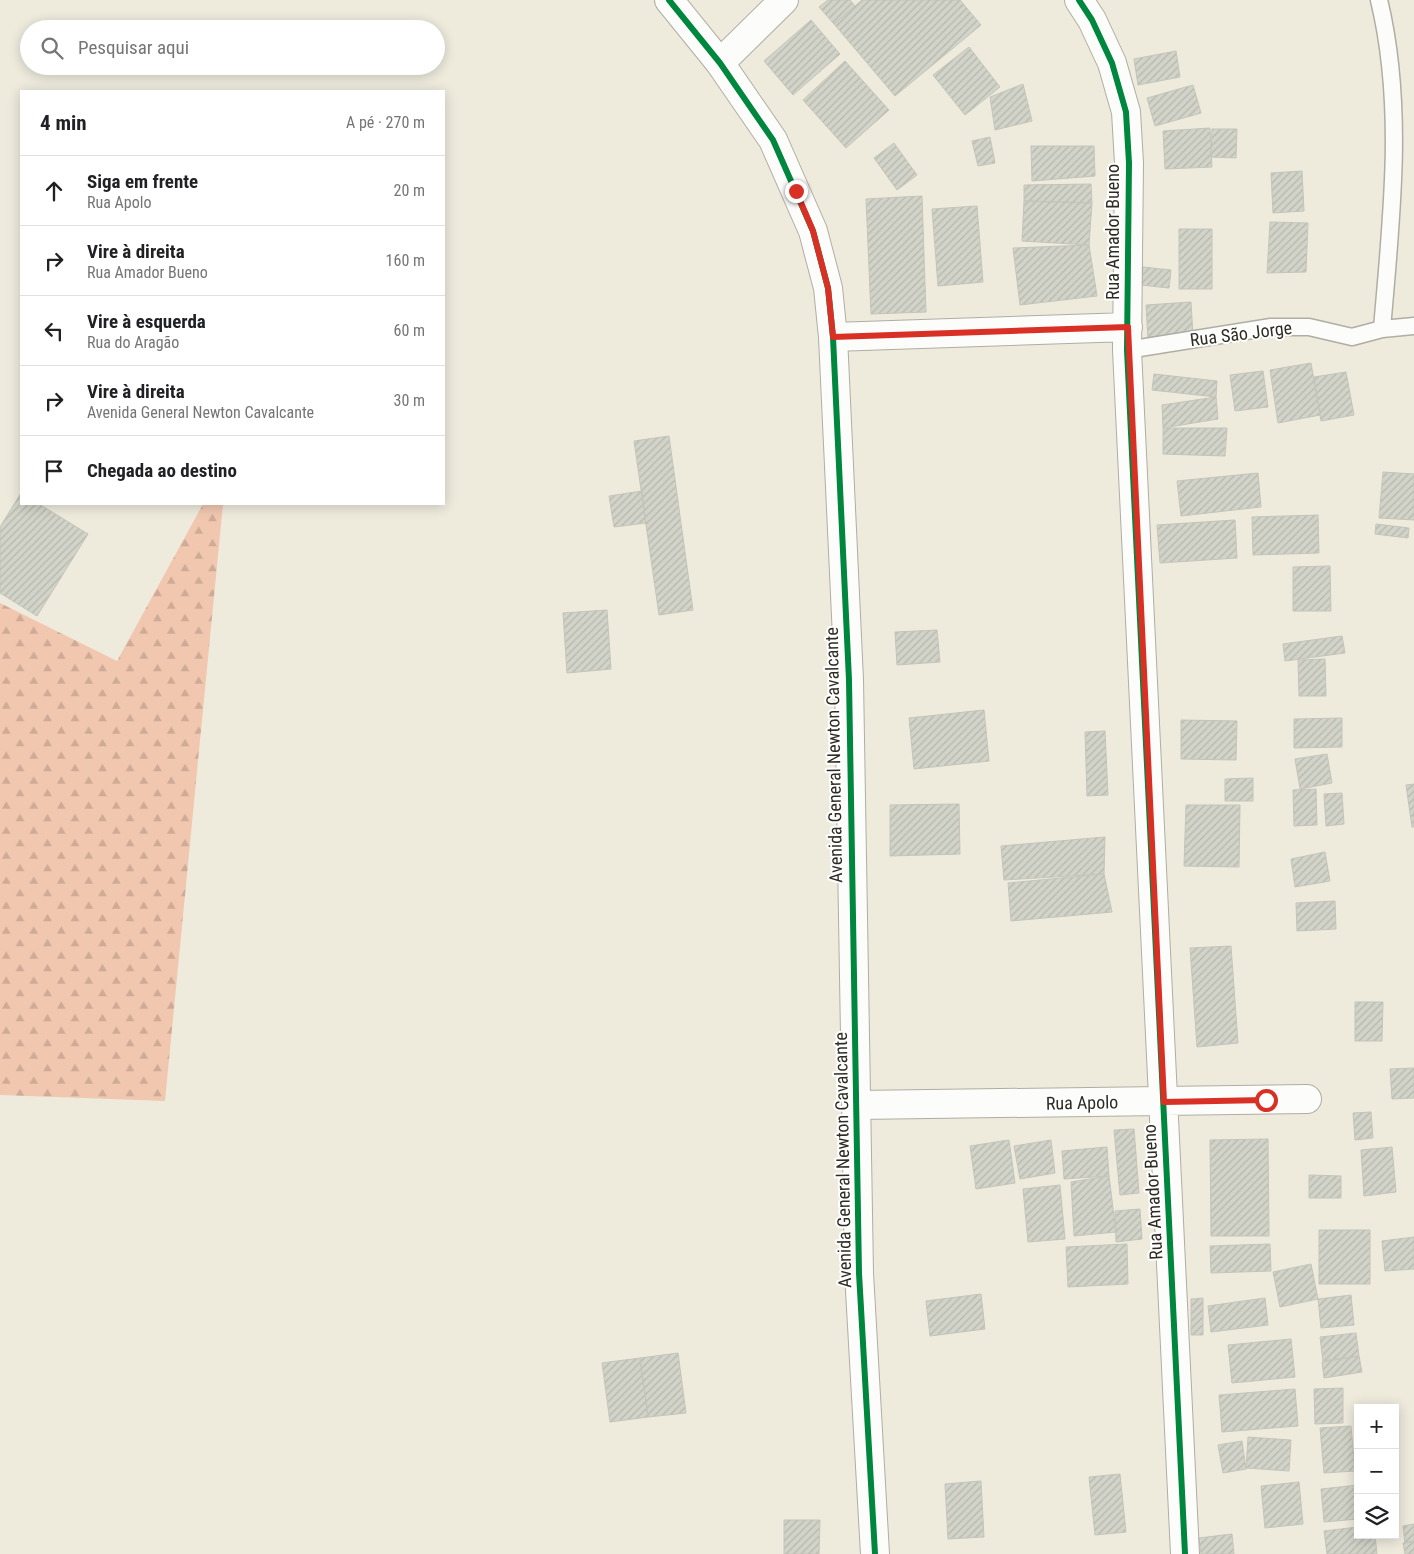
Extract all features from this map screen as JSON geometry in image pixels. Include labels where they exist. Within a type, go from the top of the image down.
[{"type":"street","name":"Avenida General Newton Cavalcante","points":[[669,0],[720,63],[773,140],[813,231],[828,288],[833,337],[849,680],[859,1273],[875,1554]]},
{"type":"street","points":[[720,63],[784,0]]},
{"type":"street","name":"Rua Amador Bueno","points":[[1079,0],[1092,20],[1112,63],[1126,112],[1129,163],[1127,339],[1185,1554]]},
{"type":"street","points":[[833,337],[1127,339]]},
{"type":"street","name":"Rua Apolo","points":[[857,1105],[1306,1099]]},
{"type":"lane","points":[[1379,0],[1392,79],[1393,199],[1382,329]]},
{"type":"lane","name":"Rua São Jorge","points":[[1127,339],[1271,327],[1309,326],[1352,337],[1382,329],[1414,326]]},
{"type":"green space","points":[[202,505],[223,505],[165,1101],[0,1095],[0,603],[117,661]]},
{"type":"building","points":[[828,0],[850,0],[855,6],[834,24],[819,7]]},
{"type":"building","points":[[862,0],[960,0],[981,25],[895,96],[834,24]]},
{"type":"building","points":[[811,20],[840,54],[793,95],[764,61]]},
{"type":"building","points":[[969,47],[1000,87],[965,115],[933,75]]},
{"type":"building","points":[[1176,51],[1180,77],[1138,85],[1134,59]]},
{"type":"building","points":[[845,61],[889,110],[846,148],[803,100]]},
{"type":"building","points":[[1023,84],[1032,121],[995,130],[990,97]]},
{"type":"building","points":[[1193,85],[1201,113],[1155,126],[1147,98]]},
{"type":"building","points":[[1210,128],[1212,167],[1165,169],[1163,131]]},
{"type":"building","points":[[1212,129],[1237,129],[1236,158],[1211,157]]},
{"type":"building","points":[[990,137],[995,163],[978,166],[972,141]]},
{"type":"building","points":[[894,143],[917,175],[897,190],[874,158]]},
{"type":"building","points":[[1031,146],[1094,146],[1095,176],[1032,181]]},
{"type":"building","points":[[1302,171],[1304,211],[1273,213],[1271,173]]},
{"type":"building","points":[[1091,184],[1092,203],[1024,201],[1024,185]]},
{"type":"building","points":[[922,196],[926,312],[871,314],[866,199]]},
{"type":"building","points":[[1024,201],[1092,203],[1089,245],[1022,241]]},
{"type":"building","points":[[977,206],[983,282],[938,286],[932,209]]},
{"type":"building","points":[[1270,222],[1308,223],[1306,272],[1267,273]]},
{"type":"building","points":[[1179,229],[1212,229],[1212,289],[1179,289]]},
{"type":"building","points":[[1089,245],[1097,296],[1020,305],[1013,248]]},
{"type":"building","points":[[1143,267],[1171,270],[1169,288],[1141,285]]},
{"type":"building","points":[[1191,302],[1193,336],[1148,339],[1146,305]]},
{"type":"building","points":[[1311,363],[1320,415],[1278,423],[1270,370]]},
{"type":"building","points":[[1263,371],[1268,407],[1235,411],[1230,375]]},
{"type":"building","points":[[1346,372],[1354,415],[1321,421],[1314,377]]},
{"type":"building","points":[[1154,374],[1217,381],[1216,397],[1152,390]]},
{"type":"building","points":[[1216,397],[1218,419],[1163,428],[1162,405]]},
{"type":"building","points":[[1163,428],[1227,428],[1225,456],[1163,454]]},
{"type":"building","points":[[669,436],[693,610],[659,615],[634,441]]},
{"type":"building","points":[[1383,472],[1414,474],[1414,520],[1379,518]]},
{"type":"building","points":[[1258,473],[1261,507],[1181,516],[1177,481]]},
{"type":"building","points":[[642,491],[646,523],[614,527],[609,496]]},
{"type":"building","points":[[20,495],[20,505],[41,505],[88,534],[37,616],[0,593],[0,527]]},
{"type":"building","points":[[1318,515],[1319,553],[1253,555],[1252,517]]},
{"type":"building","points":[[1235,520],[1237,558],[1160,563],[1157,525]]},
{"type":"building","points":[[1376,524],[1409,528],[1408,538],[1375,534]]},
{"type":"building","points":[[1330,566],[1331,611],[1293,611],[1293,567]]},
{"type":"building","points":[[607,610],[611,669],[567,673],[563,613]]},
{"type":"building","points":[[937,630],[940,662],[897,665],[895,632]]},
{"type":"building","points":[[1342,636],[1345,653],[1285,661],[1283,644]]},
{"type":"building","points":[[1325,659],[1326,696],[1299,696],[1298,660]]},
{"type":"building","points":[[984,710],[989,761],[914,769],[909,718]]},
{"type":"building","points":[[1342,718],[1342,747],[1294,748],[1294,719]]},
{"type":"building","points":[[1181,720],[1237,721],[1236,760],[1181,759]]},
{"type":"building","points":[[1105,731],[1108,795],[1087,796],[1085,732]]},
{"type":"building","points":[[1327,754],[1332,783],[1300,789],[1295,759]]},
{"type":"building","points":[[1253,778],[1253,801],[1225,801],[1225,779]]},
{"type":"building","points":[[1414,784],[1414,827],[1412,827],[1406,785]]},
{"type":"building","points":[[1316,789],[1317,825],[1294,826],[1293,790]]},
{"type":"building","points":[[1342,793],[1344,824],[1326,826],[1324,794]]},
{"type":"building","points":[[959,804],[960,854],[890,856],[890,805]]},
{"type":"building","points":[[1186,805],[1240,805],[1239,867],[1184,866]]},
{"type":"building","points":[[1105,837],[1104,874],[1004,880],[1001,846]]},
{"type":"building","points":[[1325,852],[1330,881],[1295,887],[1291,859]]},
{"type":"building","points":[[1104,874],[1112,912],[1011,921],[1008,883]]},
{"type":"building","points":[[1335,901],[1336,929],[1297,931],[1296,903]]},
{"type":"building","points":[[1231,946],[1238,1043],[1197,1047],[1190,948]]},
{"type":"building","points":[[1355,1002],[1383,1002],[1382,1041],[1355,1041]]},
{"type":"building","points":[[1414,1068],[1414,1098],[1392,1099],[1390,1069]]},
{"type":"building","points":[[1371,1112],[1373,1138],[1355,1140],[1353,1113]]},
{"type":"building","points":[[1134,1129],[1139,1193],[1120,1195],[1114,1130]]},
{"type":"building","points":[[1268,1139],[1269,1236],[1211,1236],[1210,1140]]},
{"type":"building","points":[[1009,1140],[1015,1183],[976,1189],[970,1146]]},
{"type":"building","points":[[1051,1140],[1055,1173],[1020,1179],[1014,1146]]},
{"type":"building","points":[[1107,1147],[1109,1176],[1064,1179],[1062,1151]]},
{"type":"building","points":[[1392,1147],[1396,1192],[1364,1196],[1361,1150]]},
{"type":"building","points":[[1309,1175],[1341,1176],[1341,1198],[1309,1198]]},
{"type":"building","points":[[1109,1176],[1116,1232],[1074,1236],[1071,1182]]},
{"type":"building","points":[[1060,1185],[1065,1239],[1028,1242],[1023,1189]]},
{"type":"building","points":[[1140,1209],[1142,1239],[1116,1242],[1115,1211]]},
{"type":"building","points":[[1319,1230],[1370,1230],[1370,1284],[1319,1284]]},
{"type":"building","points":[[1414,1237],[1414,1269],[1385,1271],[1382,1241]]},
{"type":"building","points":[[1127,1244],[1128,1284],[1068,1287],[1066,1247]]},
{"type":"building","points":[[1270,1244],[1271,1271],[1211,1273],[1210,1246]]},
{"type":"building","points":[[1311,1264],[1318,1299],[1280,1307],[1273,1272]]},
{"type":"building","points":[[981,1294],[985,1329],[930,1336],[926,1301]]},
{"type":"building","points":[[1351,1295],[1354,1325],[1321,1328],[1318,1299]]},
{"type":"building","points":[[1203,1298],[1203,1335],[1191,1335],[1191,1299]]},
{"type":"building","points":[[1265,1298],[1268,1325],[1211,1332],[1208,1306]]},
{"type":"building","points":[[1356,1333],[1359,1356],[1323,1361],[1320,1337]]},
{"type":"building","points":[[1291,1339],[1295,1377],[1232,1383],[1228,1345]]},
{"type":"building","points":[[678,1353],[686,1413],[648,1417],[640,1358]]},
{"type":"building","points":[[1359,1356],[1362,1372],[1324,1378],[1322,1362]]},
{"type":"building","points":[[640,1358],[648,1417],[610,1422],[602,1363]]},
{"type":"building","points":[[1343,1388],[1343,1423],[1315,1424],[1314,1389]]},
{"type":"building","points":[[1295,1389],[1298,1426],[1222,1432],[1219,1395]]},
{"type":"building","points":[[1351,1426],[1354,1471],[1324,1473],[1320,1428]]},
{"type":"building","points":[[1248,1437],[1291,1440],[1289,1471],[1246,1468]]},
{"type":"building","points":[[1242,1441],[1246,1469],[1223,1473],[1218,1445]]},
{"type":"building","points":[[1120,1474],[1126,1532],[1095,1535],[1089,1477]]},
{"type":"building","points":[[981,1481],[984,1537],[948,1539],[945,1484]]},
{"type":"building","points":[[1299,1482],[1303,1524],[1265,1528],[1261,1486]]},
{"type":"building","points":[[1354,1485],[1354,1519],[1324,1522],[1321,1489]]},
{"type":"building","points":[[784,1520],[820,1520],[819,1554],[784,1554]]},
{"type":"building","points":[[1414,1524],[1414,1541],[1405,1543],[1403,1526]]},
{"type":"building","points":[[1354,1527],[1354,1539],[1375,1539],[1377,1554],[1327,1554],[1324,1531]]},
{"type":"building","points":[[1232,1534],[1234,1554],[1201,1554],[1199,1538]]},
{"type":"building","points":[[1414,1541],[1414,1554],[1405,1554],[1403,1543]]},
{"type":"cycle path","points":[[669,0],[720,63],[773,140],[813,231],[828,288],[833,337],[849,680],[859,1273],[875,1554]]},
{"type":"cycle path","points":[[1079,0],[1092,20],[1112,63],[1126,112],[1129,163],[1127,350],[1185,1554]]},
{"type":"route","points":[[796,191],[813,231],[828,288],[833,337],[1128,327],[1127,350],[1164,1102],[1266,1100]]}]
